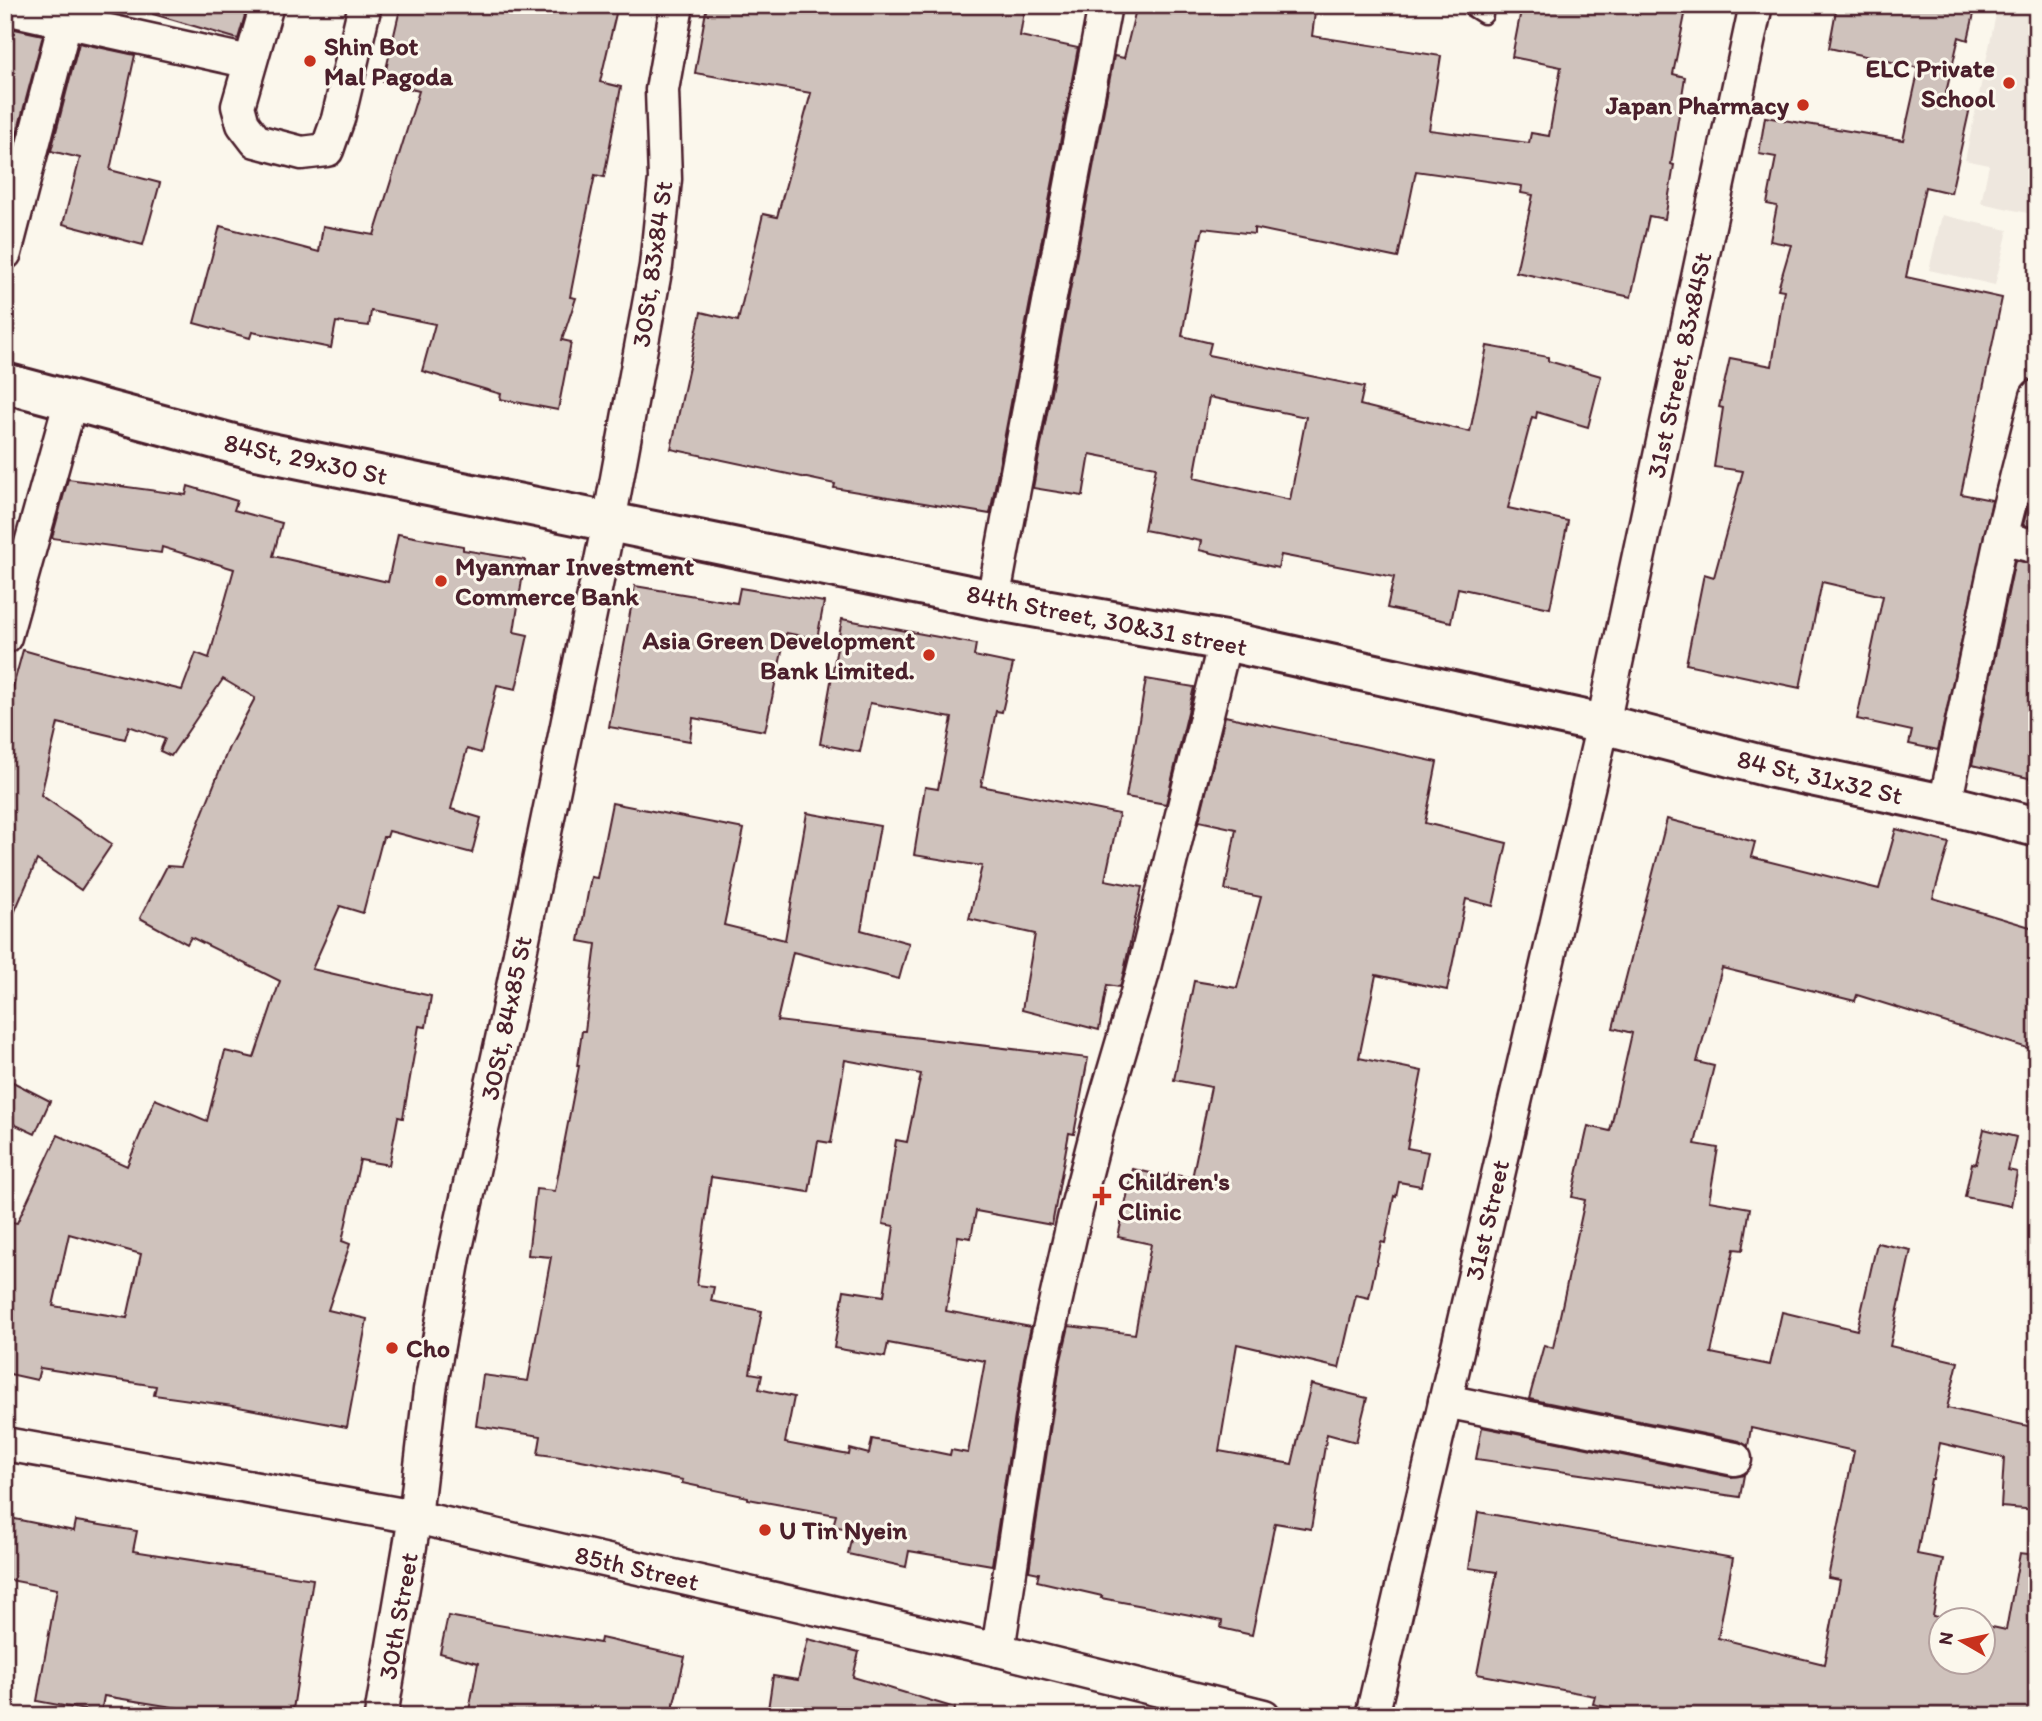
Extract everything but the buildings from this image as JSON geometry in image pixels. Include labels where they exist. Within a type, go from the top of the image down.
[{"type":"main road","name":"84St, 29x30 St","points":[[5,383],[256,450],[609,522]]},
{"type":"main road","name":"84th Street, 30&31 street","points":[[609,522],[993,600],[1225,641],[1603,724]]},
{"type":"main road","name":"84 St, 31x32 St","points":[[1603,724],[1773,768],[1945,804],[2037,827]]},
{"type":"street","points":[[267,5],[238,106],[243,124],[256,141],[302,153],[327,150],[338,119],[365,5]]},
{"type":"street","name":"30St, 83x84 St","points":[[609,522],[656,266],[664,179],[662,90],[677,5]]},
{"type":"street","points":[[993,600],[1105,5]]},
{"type":"street","name":"31st Street, 83x84St","points":[[1603,724],[1756,5]]},
{"type":"street","points":[[5,8],[250,62]]},
{"type":"street","points":[[5,253],[65,22]]},
{"type":"street","points":[[1945,804],[2001,538],[2037,396]]},
{"type":"street","points":[[5,637],[71,400]]},
{"type":"street","name":"30St, 84x85 St","points":[[415,1517],[430,1390],[454,1257],[506,1021],[609,522]]},
{"type":"street","points":[[2001,538],[2037,547]]},
{"type":"street","points":[[998,1650],[1042,1361],[1065,1258],[1101,1115],[1142,976],[1225,641]]},
{"type":"street","name":"31st Street","points":[[1371,1716],[1603,724]]},
{"type":"street","points":[[1445,1401],[1735,1459]]},
{"type":"street","name":"85th Street","points":[[5,1444],[415,1517],[998,1650],[1264,1716]]},
{"type":"street","name":"30th Street","points":[[382,1716],[415,1517]]},
{"type":"lane","points":[[1468,5],[1484,15]]},
{"type":"shaded area","name":"ELC Private School","points":[[1998,5],[2037,5],[2037,215],[1981,203],[1989,165],[1965,160]]},
{"type":"shaded area","points":[[1942,215],[2008,230],[1995,285],[1929,270]]},
{"type":"place","name":"Shin Bot Mal Pagoda","points":[[310,61]]},
{"type":"place","name":"ELC Private School","points":[[2009,83]]},
{"type":"place","name":"Japan Pharmacy","points":[[1803,105]]},
{"type":"place","name":"Myanmar Investment Commerce Bank","points":[[441,581]]},
{"type":"place","name":"Asia Green Development Bank Limited.","points":[[929,655]]},
{"type":"place","name":"Children's Clinic","points":[[1102,1196]]},
{"type":"place","name":"Cho","points":[[392,1348]]},
{"type":"place","name":"U Tin Nyein","points":[[765,1530]]}]
